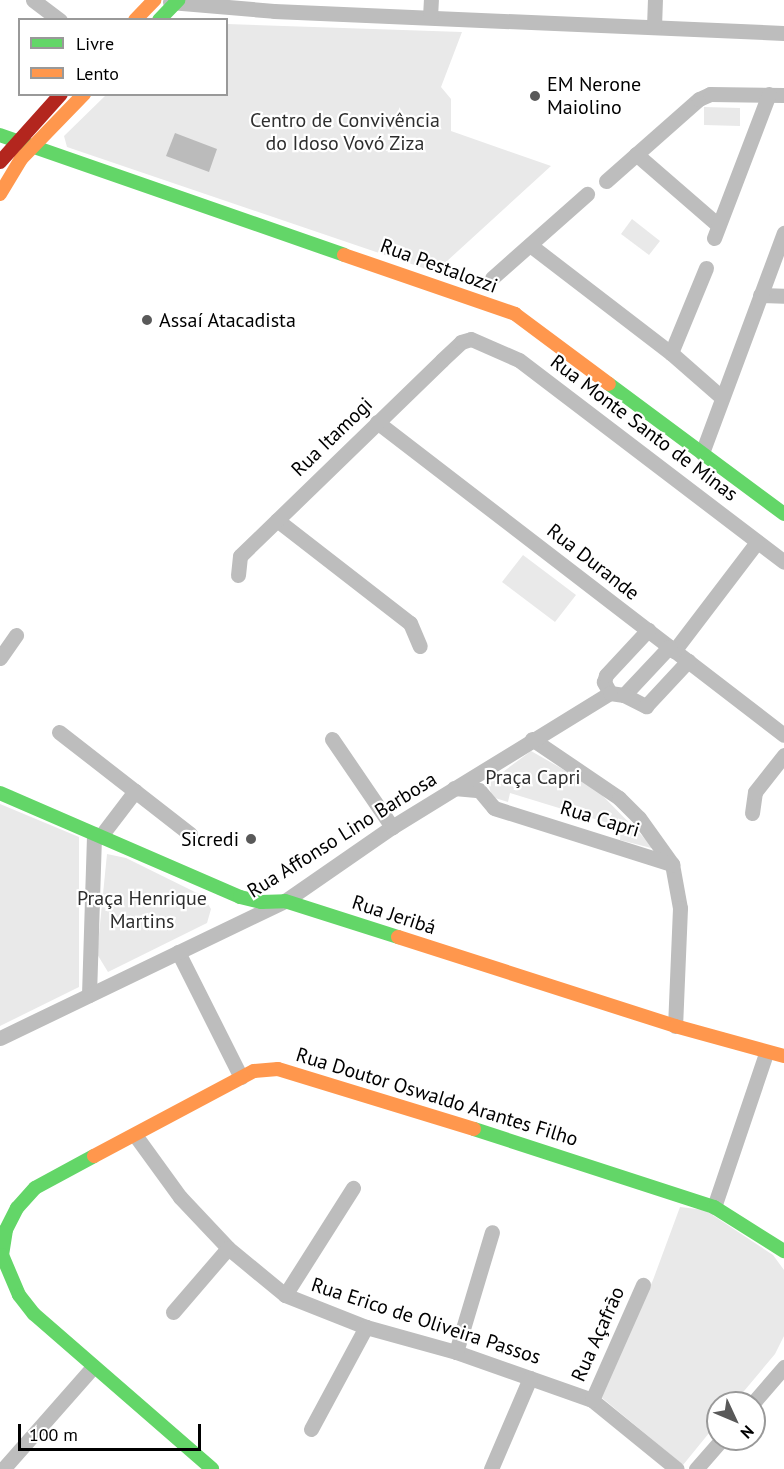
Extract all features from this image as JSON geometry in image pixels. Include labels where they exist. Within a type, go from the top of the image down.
[{"type":"street","points":[[137,18],[154,0],[430,17],[784,33]]},
{"type":"street","points":[[430,17],[431,0]]},
{"type":"street","points":[[654,27],[655,0]]},
{"type":"street","points":[[161,18],[177,1]]},
{"type":"street","points":[[42,3],[58,18]]},
{"type":"street","points":[[606,182],[636,154],[699,99],[710,94],[776,94],[716,232],[636,154]]},
{"type":"street","points":[[0,162],[15,141],[59,96]]},
{"type":"street","points":[[0,194],[32,147],[82,96]]},
{"type":"street","name":"Rua Pestalozzi","points":[[0,135],[515,314],[784,514]]},
{"type":"street","points":[[492,278],[587,194]]},
{"type":"street","points":[[702,453],[784,233]]},
{"type":"street","points":[[530,245],[671,353],[721,397]]},
{"type":"street","points":[[671,353],[706,268]]},
{"type":"street","points":[[760,295],[784,296]]},
{"type":"street","name":"Rua Itamogi","points":[[238,575],[240,556],[461,342],[471,339]]},
{"type":"street","name":"Rua Monte Santo de Minas","points":[[471,339],[519,360],[784,562]]},
{"type":"street","name":"Rua Durande","points":[[377,422],[784,735]]},
{"type":"street","points":[[277,520],[410,623],[420,646]]},
{"type":"street","name":"Rua Affonso Lino Barbosa","points":[[0,1038],[285,901],[392,827],[532,739],[612,695],[672,649],[757,542]]},
{"type":"street","points":[[648,630],[606,675],[612,695],[646,706],[688,661]]},
{"type":"street","points":[[0,658],[16,635]]},
{"type":"street","points":[[59,732],[190,834]]},
{"type":"street","points":[[332,739],[392,827]]},
{"type":"street","name":"Rua Capri","points":[[532,739],[619,798],[639,818],[672,864],[680,908],[675,1026]]},
{"type":"street","points":[[752,813],[756,792],[784,755]]},
{"type":"street","name":"Rua Capri","points":[[454,788],[479,790],[494,808],[672,864]]},
{"type":"street","points":[[89,995],[97,835],[135,791]]},
{"type":"street","name":"Rua Jeribá","points":[[0,794],[240,897],[261,902],[285,901],[675,1026],[766,1053],[784,1056]]},
{"type":"street","points":[[178,952],[241,1077]]},
{"type":"street","points":[[714,1207],[766,1053]]},
{"type":"street","name":"Rua Doutor Oswaldo Arantes Filho","points":[[212,1469],[34,1314],[20,1295],[1,1255],[6,1230],[17,1208],[35,1188],[254,1071],[278,1070],[304,1075],[714,1207],[784,1251]]},
{"type":"street","name":"Rua Erico de Oliveira Passos","points":[[135,1135],[180,1197],[228,1248],[285,1295],[366,1327],[456,1352],[592,1400],[677,1469]]},
{"type":"street","points":[[285,1295],[353,1188]]},
{"type":"street","points":[[456,1352],[492,1232]]},
{"type":"street","points":[[173,1312],[228,1248]]},
{"type":"street","name":"Rua Açafrão","points":[[592,1400],[643,1286]]},
{"type":"street","points":[[310,1429],[366,1327]]},
{"type":"street","points":[[3,1469],[93,1367]]},
{"type":"street","points":[[763,1391],[784,1367]]},
{"type":"street","points":[[491,1469],[530,1377]]},
{"type":"street","points":[[696,1469],[712,1451]]},
{"type":"green space","name":"Centro de Convivência do Idoso Vovó Ziza","points":[[228,24],[462,32],[441,87],[451,99],[451,131],[551,166],[435,272],[67,147],[64,136],[105,96],[228,96]]},
{"type":"green space","points":[[704,107],[740,108],[740,126],[704,125]]},
{"type":"green space","points":[[632,219],[660,241],[649,255],[621,234]]},
{"type":"green space","points":[[523,555],[576,595],[555,622],[502,582]]},
{"type":"green space","name":"Praça Capri","points":[[531,751],[594,787],[655,849],[620,840],[621,827],[510,793],[508,802],[492,797],[488,783]]},
{"type":"green space","points":[[0,804],[79,837],[79,987],[0,1026]]},
{"type":"green space","name":"Praça Henrique Martins","points":[[107,854],[126,858],[203,896],[211,909],[207,923],[108,972],[97,954]]},
{"type":"green space","points":[[680,1207],[705,1210],[773,1255],[784,1270],[784,1336],[775,1354],[744,1391],[706,1391],[706,1437],[683,1465],[601,1397],[653,1280]]},
{"type":"shaded area","points":[[175,133],[217,149],[209,172],[166,156]]},
{"type":"traffic: fast","points":[[161,18],[178,0]]},
{"type":"traffic: fast","points":[[0,135],[344,255]]},
{"type":"traffic: fast","points":[[609,384],[784,514]]},
{"type":"traffic: fast","points":[[0,793],[240,897],[261,902],[285,901],[398,937]]},
{"type":"traffic: fast","points":[[474,1129],[714,1207],[784,1251]]},
{"type":"traffic: fast","points":[[94,1156],[35,1188],[17,1208],[6,1230],[2,1255],[19,1295],[34,1314],[212,1469]]},
{"type":"traffic: slow","points":[[137,18],[154,0]]},
{"type":"traffic: slow","points":[[0,194],[21,159],[82,96]]},
{"type":"traffic: slow","points":[[344,255],[515,314],[609,384]]},
{"type":"traffic: slow","points":[[398,937],[675,1026],[784,1056]]},
{"type":"traffic: slow","points":[[94,1156],[254,1071],[278,1069],[474,1129]]},
{"type":"traffic: jam","points":[[0,162],[59,96]]},
{"type":"place","name":"EM Nerone Maiolino","points":[[535,96]]},
{"type":"place","name":"Assaí Atacadista","points":[[147,320]]},
{"type":"place","name":"Sicredi","points":[[251,839]]}]
